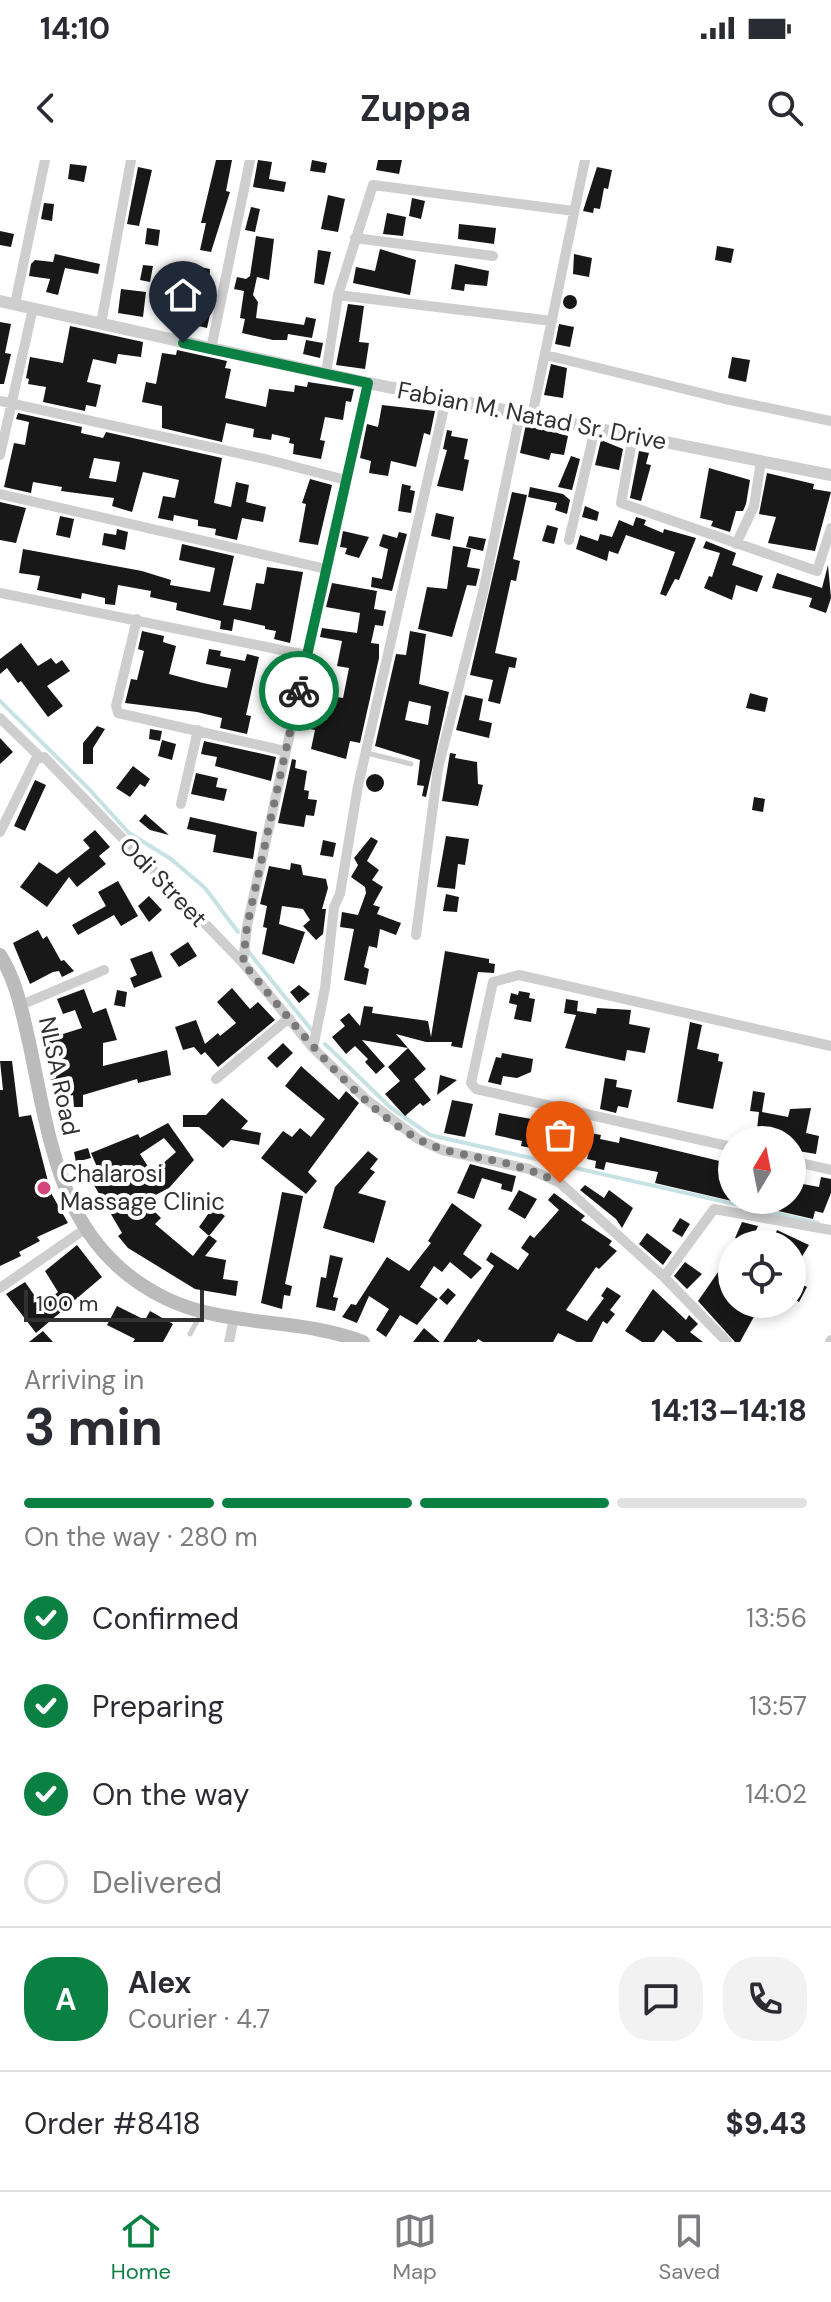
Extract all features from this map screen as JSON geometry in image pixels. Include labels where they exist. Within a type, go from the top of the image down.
[{"type":"main road","name":"NLSA Road","points":[[0,955],[21,1005],[56,1167],[70,1204],[85,1229],[139,1285],[203,1312],[280,1323],[363,1342]]},
{"type":"street","points":[[15,304],[45,160]]},
{"type":"street","points":[[101,324],[131,160]]},
{"type":"street","points":[[211,349],[250,160]]},
{"type":"street","points":[[416,935],[438,768],[526,415],[546,355],[585,160]]},
{"type":"street","points":[[326,374],[338,295],[373,185],[574,211]]},
{"type":"street","points":[[355,238],[493,256]]},
{"type":"street","points":[[338,295],[552,321]]},
{"type":"street","name":"Fabian M. Natad Sr. Drive","points":[[0,301],[368,383],[831,475]]},
{"type":"street","points":[[0,455],[33,308]]},
{"type":"street","points":[[546,355],[725,399],[831,421]]},
{"type":"street","points":[[243,963],[247,926],[368,383]]},
{"type":"street","points":[[313,1048],[325,988],[334,907],[340,894],[358,786],[446,399]]},
{"type":"street","points":[[0,401],[346,480]]},
{"type":"street","points":[[569,540],[595,429]]},
{"type":"street","points":[[633,436],[621,503],[817,571],[831,528]]},
{"type":"street","points":[[736,544],[754,506],[761,461]]},
{"type":"street","points":[[0,494],[326,569]]},
{"type":"street","points":[[0,593],[306,655]]},
{"type":"street","points":[[137,619],[116,711],[285,751]]},
{"type":"street","name":"Odi Street","points":[[0,718],[39,756],[52,763],[243,963],[313,1048],[367,1100],[418,1139],[442,1150],[529,1169],[560,1183],[664,1277],[727,1342]]},
{"type":"street","points":[[181,804],[198,730]]},
{"type":"street","points":[[0,832],[39,756]]},
{"type":"street","points":[[21,1005],[104,970]]},
{"type":"street","points":[[718,1144],[476,1089],[471,1083],[493,982],[519,975],[831,1046]]},
{"type":"street","points":[[216,1079],[289,1018]]},
{"type":"street","points":[[806,1164],[831,1169]]},
{"type":"street","points":[[664,1277],[714,1209],[831,1230]]},
{"type":"street","points":[[0,1288],[85,1229]]},
{"type":"street","points":[[229,1342],[234,1318]]},
{"type":"lane","points":[[367,753],[411,764]]},
{"type":"lane","points":[[190,1334],[203,1312]]},
{"type":"building","points":[[216,160],[232,160],[226,191],[230,192],[211,252],[200,250],[206,223],[201,223]]},
{"type":"building","points":[[258,160],[272,162],[269,179],[286,182],[284,192],[253,187]]},
{"type":"building","points":[[312,160],[327,163],[325,173],[310,171]]},
{"type":"building","points":[[378,160],[402,160],[399,174],[376,170]]},
{"type":"building","points":[[70,164],[87,166],[84,182],[68,179]]},
{"type":"building","points":[[138,167],[152,170],[139,226],[127,224]]},
{"type":"building","points":[[597,167],[612,170],[608,189],[604,188],[600,209],[594,208],[593,213],[583,211]]},
{"type":"building","points":[[328,195],[345,199],[338,232],[321,229]]},
{"type":"building","points":[[412,198],[425,201],[421,219],[409,216]]},
{"type":"building","points":[[44,203],[54,204],[52,221],[41,219]]},
{"type":"building","points":[[251,207],[260,209],[255,232],[245,230]]},
{"type":"building","points":[[387,213],[406,217],[403,236],[383,234]]},
{"type":"building","points":[[459,224],[496,228],[494,244],[458,239]]},
{"type":"building","points":[[147,228],[160,230],[158,246],[145,244]]},
{"type":"building","points":[[0,231],[14,234],[11,247],[0,245]]},
{"type":"building","points":[[256,236],[274,239],[269,280],[257,277],[253,295],[258,302],[256,318],[304,325],[306,317],[316,319],[312,338],[288,334],[287,340],[273,340],[242,333],[245,319],[240,318],[244,291],[234,289],[237,277],[246,279],[250,276]]},
{"type":"building","points":[[717,246],[734,249],[731,263],[715,260]]},
{"type":"building","points":[[380,249],[416,260],[410,295],[353,283],[356,267],[375,271]]},
{"type":"building","points":[[318,250],[331,252],[324,285],[314,283]]},
{"type":"building","points":[[55,254],[100,264],[98,274],[65,268],[58,295],[46,292],[50,279],[29,276],[31,264],[35,260],[53,262]]},
{"type":"building","points":[[574,254],[592,258],[589,277],[573,274]]},
{"type":"building","points":[[455,264],[489,271],[487,286],[465,284],[464,291],[451,289]]},
{"type":"building","points":[[143,265],[153,266],[150,282],[140,280]]},
{"type":"building","points":[[194,266],[210,269],[208,300],[213,301],[207,328],[186,323],[184,329],[174,327],[181,295],[189,297]]},
{"type":"building","points":[[121,289],[146,292],[143,317],[118,313]]},
{"type":"building","points":[[570,295],[577,302],[570,309],[563,302]]},
{"type":"building","points":[[348,304],[364,306],[359,342],[369,343],[365,369],[336,365]]},
{"type":"building","points":[[0,322],[11,324],[5,353],[11,354],[4,384],[0,384]]},
{"type":"building","points":[[559,324],[574,327],[570,347],[555,344]]},
{"type":"building","points":[[70,326],[143,342],[141,357],[118,354],[116,364],[93,359],[87,382],[101,385],[96,407],[86,405],[85,411],[43,402],[46,387],[28,384],[29,379],[26,378],[30,357],[63,363]]},
{"type":"building","points":[[306,340],[323,343],[320,358],[303,354]]},
{"type":"building","points":[[177,350],[227,361],[225,368],[231,369],[225,398],[266,407],[269,389],[294,392],[295,385],[307,387],[308,382],[354,389],[351,402],[346,401],[343,420],[325,417],[320,440],[325,441],[321,459],[293,454],[294,444],[289,443],[290,438],[272,434],[271,440],[253,437],[254,429],[226,423],[222,442],[162,428],[162,406],[142,402],[146,382],[156,384],[162,353],[176,355]]},
{"type":"building","points":[[732,357],[750,360],[746,382],[728,378]]},
{"type":"building","points":[[551,364],[567,368],[563,398],[544,395]]},
{"type":"building","points":[[382,405],[435,411],[430,435],[424,433],[416,467],[391,461],[388,476],[369,473],[371,461],[360,458],[367,424],[378,427]]},
{"type":"building","points":[[18,413],[82,427],[81,433],[103,438],[106,432],[222,458],[214,503],[231,507],[236,482],[249,485],[246,502],[266,507],[263,522],[242,518],[237,540],[215,535],[216,529],[198,526],[198,520],[174,515],[173,521],[158,518],[163,496],[175,498],[179,480],[143,472],[132,512],[112,506],[114,498],[61,491],[62,487],[33,482],[31,493],[4,487],[14,443],[25,445],[29,422],[16,419]],"holes":[[[94,458],[120,462],[116,482],[89,478]]]},
{"type":"building","points":[[526,424],[568,436],[564,455],[551,453],[549,460],[520,453]]},
{"type":"building","points":[[447,430],[452,431],[451,436],[468,439],[464,459],[469,460],[463,491],[437,486],[447,450],[443,449]]},
{"type":"building","points":[[601,440],[623,449],[619,470],[595,465]]},
{"type":"building","points":[[639,451],[649,453],[646,464],[651,465],[641,501],[630,498]]},
{"type":"building","points":[[571,456],[580,459],[572,490],[558,487]]},
{"type":"building","points":[[709,468],[750,480],[746,504],[743,511],[736,511],[730,532],[711,526],[713,521],[700,518]]},
{"type":"building","points":[[767,473],[814,484],[813,489],[831,492],[815,551],[768,543],[776,517],[759,514]]},
{"type":"building","points":[[310,479],[332,485],[318,545],[299,542],[306,504],[302,503]]},
{"type":"building","points":[[402,484],[411,486],[410,490],[415,491],[411,513],[398,511]]},
{"type":"building","points":[[530,487],[563,494],[570,500],[567,514],[555,510],[557,503],[528,497]]},
{"type":"building","points":[[512,492],[527,495],[513,559],[520,561],[516,581],[511,580],[495,653],[517,658],[515,668],[509,667],[500,704],[488,701],[493,680],[470,675]]},
{"type":"building","points":[[0,502],[26,508],[16,543],[0,540]]},
{"type":"building","points":[[585,506],[599,512],[597,521],[582,517]]},
{"type":"building","points":[[436,513],[454,517],[450,540],[431,536]]},
{"type":"building","points":[[60,516],[74,519],[70,538],[56,535]]},
{"type":"building","points":[[636,517],[646,520],[644,525],[663,533],[664,529],[696,538],[679,580],[675,579],[666,596],[660,594],[675,552],[626,535],[618,554],[609,551],[607,561],[576,549],[580,535],[598,541],[600,534],[612,537],[619,520],[633,526]]},
{"type":"building","points":[[547,525],[558,528],[554,544],[542,541]]},
{"type":"building","points":[[117,529],[128,532],[125,550],[102,545],[104,533],[116,535]]},
{"type":"building","points":[[343,531],[369,537],[359,558],[345,554],[347,548],[340,547]]},
{"type":"building","points":[[399,532],[407,534],[392,591],[371,587],[372,577],[382,579],[388,549],[379,546],[383,534],[397,538]]},
{"type":"building","points":[[469,536],[486,539],[483,551],[466,547]]},
{"type":"building","points":[[706,541],[736,553],[732,565],[763,576],[757,592],[736,585],[732,600],[704,588],[709,576],[712,577],[720,553],[703,548]]},
{"type":"building","points":[[182,544],[234,556],[223,605],[251,610],[256,583],[264,584],[267,567],[303,572],[290,643],[274,639],[276,631],[265,629],[265,626],[234,619],[232,631],[220,629],[221,621],[176,610],[177,603],[150,597],[151,591],[118,585],[115,605],[105,604],[105,598],[82,593],[81,599],[37,590],[40,576],[19,573],[23,549],[142,571],[171,580],[170,585],[210,592],[215,568],[179,560]]},
{"type":"building","points":[[453,546],[471,549],[467,567],[480,569],[476,586],[467,585],[452,637],[418,629],[427,587],[447,589]]},
{"type":"building","points":[[828,565],[831,598],[826,613],[809,607],[812,598],[772,588],[777,573],[822,588]]},
{"type":"building","points":[[332,583],[377,591],[374,609],[386,611],[383,626],[375,625],[371,643],[379,644],[379,658],[360,743],[350,741],[346,759],[311,749],[315,730],[300,727],[302,717],[320,720],[325,695],[343,698],[349,668],[337,666],[342,641],[320,637],[322,628],[357,633],[360,613],[326,607]]},
{"type":"building","points":[[142,631],[164,636],[163,642],[176,646],[169,674],[203,683],[227,688],[231,669],[206,664],[209,649],[221,651],[220,656],[245,661],[247,654],[259,657],[246,715],[251,716],[247,734],[220,728],[222,718],[125,703],[131,679],[137,680],[144,651],[138,649]]},
{"type":"building","points":[[410,631],[426,634],[419,684],[449,692],[426,797],[422,796],[424,786],[417,785],[420,760],[375,746],[396,654],[406,655]],"holes":[[[409,701],[431,706],[428,725],[405,720]]]},
{"type":"building","points":[[21,643],[38,666],[51,658],[56,664],[62,660],[70,671],[47,686],[63,706],[48,717],[7,668],[0,674],[0,659]]},
{"type":"building","points":[[750,693],[768,698],[765,712],[746,708]]},
{"type":"building","points":[[465,695],[483,699],[479,720],[492,723],[489,738],[456,730]]},
{"type":"building","points":[[97,726],[105,729],[93,748],[93,764],[83,764],[83,743]]},
{"type":"building","points":[[150,729],[162,731],[160,741],[149,739]]},
{"type":"building","points":[[0,738],[13,752],[0,764]]},
{"type":"building","points":[[162,740],[176,744],[172,760],[158,756]]},
{"type":"building","points":[[204,741],[276,757],[271,781],[215,766],[217,757],[201,754]]},
{"type":"building","points":[[450,753],[456,754],[455,758],[477,762],[478,784],[483,785],[478,806],[442,801]]},
{"type":"building","points":[[292,759],[296,760],[295,768],[307,771],[304,790],[309,791],[308,799],[317,800],[314,816],[306,815],[304,827],[278,823]]},
{"type":"building","points":[[133,766],[150,779],[145,787],[140,784],[130,797],[116,788]]},
{"type":"building","points":[[196,773],[218,778],[216,787],[227,789],[224,801],[191,794]]},
{"type":"building","points":[[371,774],[379,774],[384,783],[382,790],[371,792],[366,787],[366,779]]},
{"type":"building","points":[[35,780],[46,785],[25,831],[14,826]]},
{"type":"building","points":[[754,797],[765,799],[763,812],[752,810]]},
{"type":"building","points":[[145,814],[169,835],[150,830],[139,821]]},
{"type":"building","points":[[190,817],[257,832],[253,859],[213,852],[216,835],[187,829]]},
{"type":"building","points":[[95,830],[110,847],[99,856],[106,864],[77,887],[69,877],[47,907],[20,887],[39,862],[57,874],[90,848],[83,840]]},
{"type":"building","points":[[446,836],[469,839],[465,865],[458,864],[455,889],[437,887]]},
{"type":"building","points":[[371,837],[378,841],[367,861],[379,870],[372,880],[383,887],[373,905],[380,907],[377,914],[401,923],[396,935],[380,929],[377,948],[369,946],[364,967],[369,969],[366,985],[344,980],[354,929],[340,927],[342,912],[358,915],[366,893],[365,887],[351,877],[358,865],[354,858]]},
{"type":"building","points":[[323,840],[336,843],[333,857],[320,855]]},
{"type":"building","points":[[291,863],[301,865],[303,875],[326,879],[328,888],[322,909],[326,909],[323,934],[316,940],[303,926],[310,920],[303,909],[282,906],[279,924],[305,932],[294,964],[262,954],[267,906],[260,904],[269,866],[290,870]]},
{"type":"building","points":[[118,881],[138,916],[121,926],[114,915],[78,935],[72,925],[106,906],[98,892]]},
{"type":"building","points":[[446,894],[459,897],[457,912],[443,911]]},
{"type":"building","points":[[149,896],[162,910],[149,922],[138,906]]},
{"type":"building","points":[[38,930],[43,939],[47,936],[61,961],[64,960],[74,971],[62,977],[59,971],[53,972],[30,984],[13,943]]},
{"type":"building","points":[[188,942],[197,956],[179,967],[170,954]]},
{"type":"building","points":[[152,951],[162,977],[134,988],[130,978],[137,975],[130,959]]},
{"type":"building","points":[[445,951],[489,959],[489,963],[495,964],[494,973],[478,972],[462,1048],[451,1046],[452,1042],[426,1042],[396,1034],[408,1048],[362,1040],[385,1066],[376,1074],[365,1062],[368,1059],[355,1046],[346,1054],[332,1037],[345,1026],[340,1020],[349,1013],[360,1026],[364,1006],[373,1007],[372,1013],[428,1021],[431,1037]]},
{"type":"building","points":[[299,985],[310,994],[299,1003],[290,992]]},
{"type":"building","points":[[232,988],[250,1009],[258,1002],[275,1020],[218,1067],[205,1052],[201,1055],[194,1047],[183,1050],[175,1027],[196,1020],[205,1044],[218,1033],[220,1036],[236,1023],[217,1002]]},
{"type":"building","points":[[84,989],[93,1013],[106,1008],[117,1040],[103,1043],[103,1066],[167,1050],[171,1075],[138,1083],[137,1079],[83,1095],[83,1107],[74,1107],[73,1095],[58,1100],[50,1080],[56,1078],[47,1039],[82,1028],[75,1010],[63,1014],[57,999]]},
{"type":"building","points":[[117,990],[127,992],[125,1007],[114,1005]]},
{"type":"building","points":[[519,991],[530,993],[529,998],[535,999],[531,1022],[514,1019],[517,1005],[509,1003],[511,993],[518,995]]},
{"type":"building","points":[[566,999],[578,1001],[577,1011],[596,1014],[597,1008],[631,1010],[629,1024],[650,1028],[645,1053],[627,1050],[625,1061],[565,1048],[576,1015],[564,1013]]},
{"type":"building","points":[[690,1022],[702,1025],[697,1049],[719,1054],[718,1061],[723,1062],[713,1109],[677,1102]]},
{"type":"building","points":[[283,1043],[293,1053],[277,1068],[267,1058]]},
{"type":"building","points":[[408,1048],[426,1069],[414,1079],[431,1100],[423,1106],[420,1103],[405,1116],[385,1094],[400,1081],[388,1067]]},
{"type":"building","points":[[502,1053],[533,1059],[531,1072],[517,1078],[503,1076],[501,1085],[488,1082],[496,1057],[501,1058]]},
{"type":"building","points":[[0,1061],[12,1061],[19,1117],[31,1115],[51,1193],[68,1223],[37,1237],[40,1241],[19,1252],[21,1256],[0,1266],[0,1090],[3,1090]]},
{"type":"building","points":[[301,1066],[339,1100],[346,1091],[359,1103],[308,1172],[317,1181],[306,1194],[261,1158],[283,1131],[292,1137],[300,1128],[311,1137],[325,1119],[285,1086]]},
{"type":"building","points":[[440,1075],[457,1080],[437,1095]]},
{"type":"building","points":[[605,1078],[617,1080],[616,1087],[632,1090],[628,1108],[618,1106],[616,1113],[600,1109]]},
{"type":"building","points":[[753,1091],[765,1093],[762,1112],[788,1117],[790,1109],[811,1108],[806,1133],[806,1126],[757,1126],[759,1112],[750,1111]]},
{"type":"building","points":[[222,1098],[248,1121],[241,1129],[261,1133],[259,1145],[231,1140],[223,1148],[199,1127],[183,1127],[183,1115],[206,1115]]},
{"type":"building","points":[[452,1100],[473,1104],[465,1137],[444,1133]]},
{"type":"building","points":[[499,1113],[559,1124],[560,1117],[570,1119],[568,1129],[601,1135],[600,1139],[619,1143],[620,1137],[718,1161],[718,1198],[655,1183],[658,1172],[606,1162],[604,1170],[595,1168],[596,1161],[587,1159],[590,1147],[566,1142],[565,1147],[538,1144],[537,1149],[521,1146],[522,1141],[495,1135]]},
{"type":"building","points":[[168,1123],[194,1160],[169,1188],[144,1201],[161,1218],[155,1224],[193,1256],[209,1235],[217,1241],[205,1256],[226,1260],[223,1279],[238,1281],[236,1296],[195,1289],[128,1248],[118,1236],[122,1233],[91,1180],[100,1174],[91,1153],[138,1134],[140,1138]],"holes":[[[164,1138],[176,1152],[152,1173],[140,1154]]]},
{"type":"building","points":[[806,1133],[819,1136],[816,1154],[806,1152]]},
{"type":"building","points":[[88,1148],[91,1158],[76,1162],[74,1152]]},
{"type":"building","points":[[368,1151],[378,1159],[370,1169],[375,1172],[358,1193],[386,1201],[374,1243],[323,1228],[335,1187]]},
{"type":"building","points":[[470,1164],[516,1176],[512,1192],[501,1189],[502,1184],[482,1178],[474,1199],[457,1193]]},
{"type":"building","points":[[821,1177],[831,1179],[831,1193],[823,1213],[815,1211],[813,1219],[791,1214],[806,1214],[806,1185],[819,1187]]},
{"type":"building","points":[[585,1185],[604,1198],[609,1190],[633,1208],[622,1228],[616,1219],[580,1190]]},
{"type":"building","points":[[519,1190],[537,1199],[525,1219],[508,1209]]},
{"type":"building","points":[[282,1192],[303,1196],[285,1284],[292,1286],[290,1296],[284,1295],[282,1309],[261,1303]]},
{"type":"building","points":[[554,1193],[585,1216],[581,1220],[612,1241],[609,1245],[617,1251],[599,1269],[596,1267],[566,1310],[587,1321],[604,1298],[601,1296],[607,1287],[621,1296],[610,1310],[615,1314],[607,1324],[603,1321],[592,1342],[577,1342],[558,1333],[553,1342],[483,1342],[478,1339],[476,1342],[443,1342],[494,1266],[486,1260],[491,1252],[518,1270],[529,1254],[521,1248],[530,1235],[534,1238],[559,1210],[548,1200]]},
{"type":"building","points":[[452,1203],[482,1225],[463,1254],[482,1268],[471,1279],[450,1262],[442,1272],[434,1266],[420,1287],[438,1299],[417,1325],[400,1315],[386,1337],[376,1330],[389,1309],[369,1296],[357,1323],[342,1317],[351,1304],[356,1305],[387,1257],[409,1271],[431,1243],[428,1241]]},
{"type":"building","points":[[213,1207],[225,1216],[209,1236],[199,1227]]},
{"type":"building","points":[[680,1218],[690,1224],[682,1237],[672,1231]]},
{"type":"building","points":[[742,1222],[758,1226],[756,1230],[738,1230]]},
{"type":"building","points":[[647,1233],[672,1252],[663,1265],[639,1244]]},
{"type":"building","points":[[77,1245],[102,1277],[36,1333],[6,1294],[25,1282],[42,1306],[58,1292],[45,1271]]},
{"type":"building","points":[[330,1255],[343,1258],[333,1297],[338,1298],[335,1311],[316,1307],[321,1277],[326,1278]]},
{"type":"building","points":[[685,1262],[702,1274],[687,1289],[674,1276]]},
{"type":"building","points":[[718,1272],[718,1318],[753,1318],[740,1342],[735,1342],[698,1301]]},
{"type":"building","points":[[448,1288],[456,1295],[447,1305],[439,1298]]},
{"type":"building","points":[[653,1289],[686,1320],[689,1315],[698,1324],[690,1332],[703,1342],[677,1342],[663,1330],[654,1342],[642,1342],[625,1331]]},
{"type":"building","points":[[117,1306],[145,1320],[150,1311],[173,1324],[163,1342],[133,1342],[135,1339],[107,1325]]},
{"type":"building","points":[[424,1328],[440,1342],[413,1342]]},
{"type":"building","points":[[43,1331],[53,1342],[29,1342]]},
{"type":"waterway","points":[[0,701],[129,833],[171,859],[205,888],[238,932]]},
{"type":"waterway","points":[[247,950],[314,1033]]},
{"type":"waterway","points":[[325,1044],[390,1107],[430,1135],[818,1223]]},
{"type":"way so far","points":[[299,691],[247,926],[243,963],[313,1048],[367,1100],[418,1139],[442,1150],[529,1169],[560,1183]]},
{"type":"place","name":"Chalarosi Massage Clinic","points":[[44,1188]]},
{"type":"route","points":[[183,343],[368,383],[299,691]]}]
